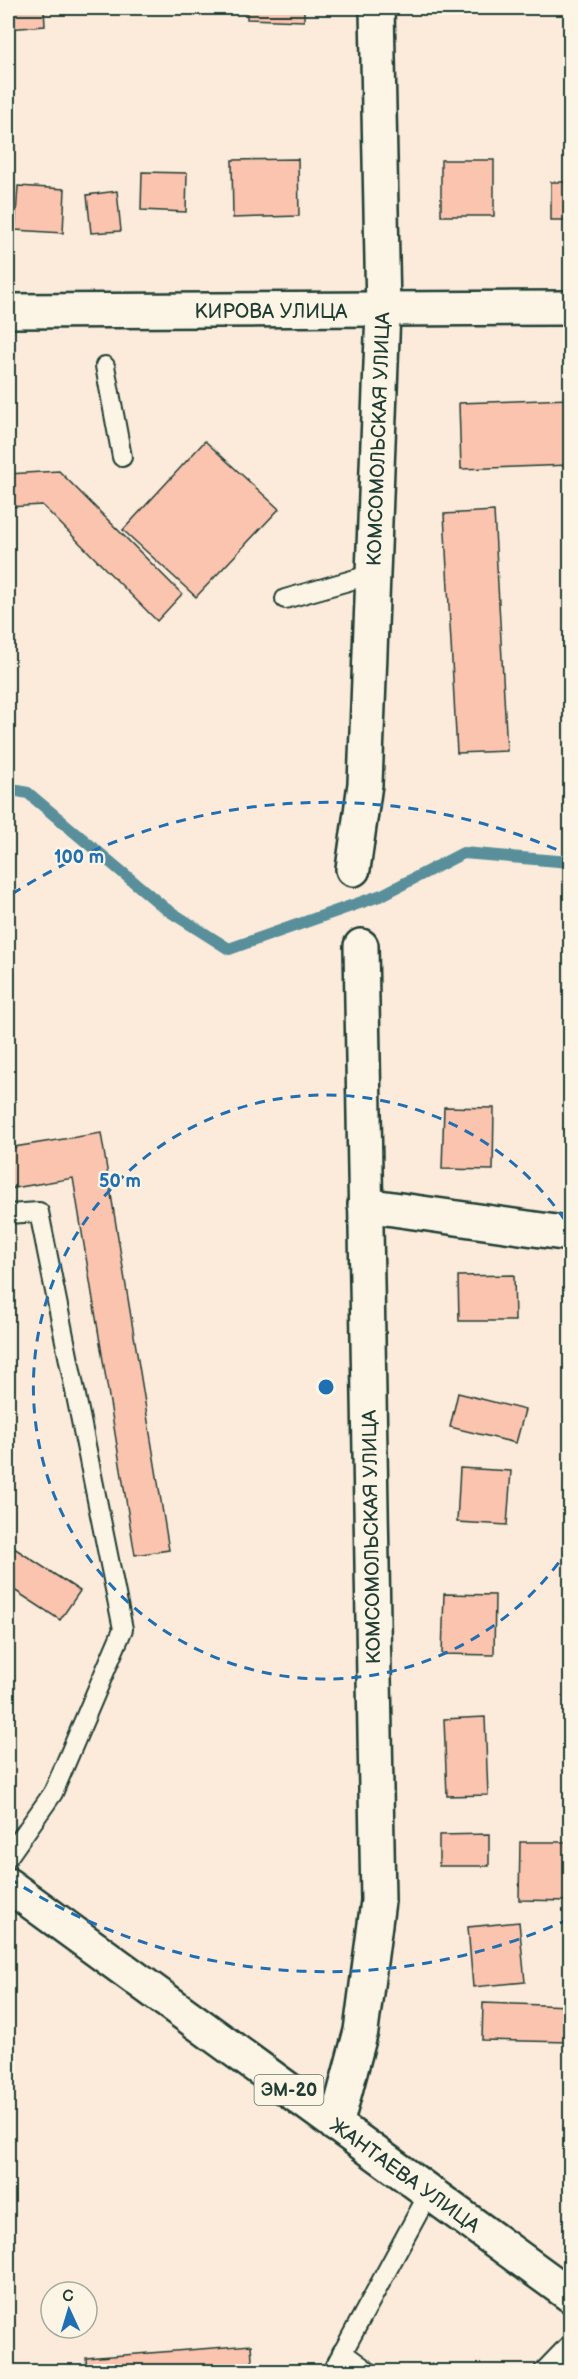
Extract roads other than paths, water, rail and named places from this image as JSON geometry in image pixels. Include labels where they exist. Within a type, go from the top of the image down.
[{"type":"street","name":"КОМСОМОЛЬСКАЯ УЛИЦА","points":[[353,870],[365,784],[383,311],[377,8]]},
{"type":"street","name":"КИРОВА УЛИЦА","points":[[8,311],[383,311],[570,308]]},
{"type":"street","name":"КОМСОМОЛЬСКАЯ УЛИЦА","points":[[336,2125],[361,2031],[378,1900],[361,946]]},
{"type":"street","points":[[365,1205],[570,1234]]},
{"type":"street","name":"ЖАНТАЕВА УЛИЦА","points":[[8,1885],[570,2295]]},
{"type":"lane","points":[[105,366],[122,457]]},
{"type":"lane","points":[[285,599],[373,574]]},
{"type":"lane","points":[[8,1214],[39,1212],[123,1629],[53,1793],[8,1857]]},
{"type":"lane","points":[[332,2372],[429,2193]]},
{"type":"lane","points":[[543,2372],[570,2344]]},
{"type":"lane","points":[[342,2352],[344,2372]]},
{"type":"lane","points":[[342,2352],[369,2372]]},
{"type":"waterway","points":[[8,789],[28,793],[166,909],[229,949],[382,895],[463,853],[570,862]]}]
